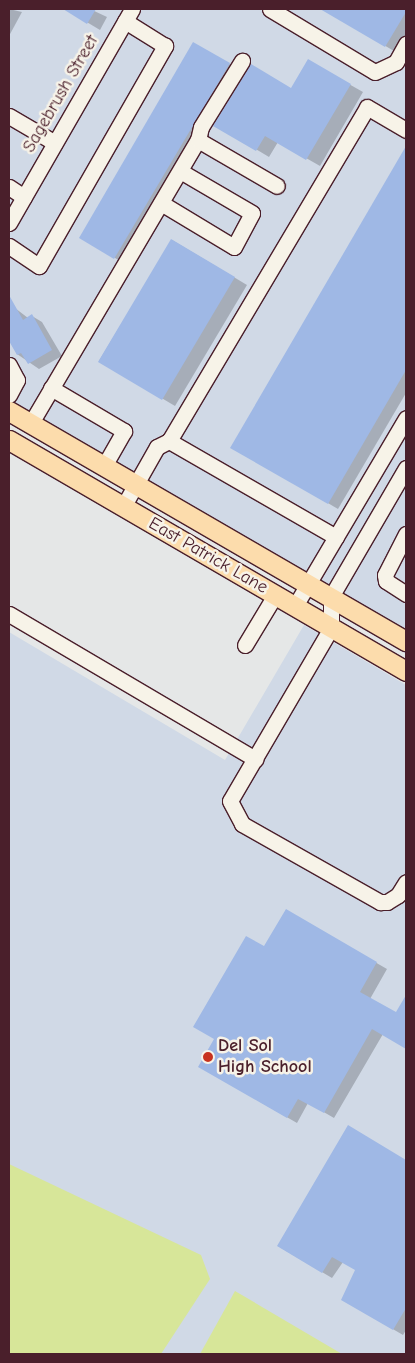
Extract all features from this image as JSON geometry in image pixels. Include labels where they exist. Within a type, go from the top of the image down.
[{"type":"main road","name":"East Patrick Lane","points":[[9,411],[406,641]]},
{"type":"main road","name":"East Patrick Lane","points":[[9,440],[406,672]]},
{"type":"street","points":[[270,9],[376,72],[396,62],[406,44]]},
{"type":"street","points":[[9,246],[39,266],[166,46],[128,15]]},
{"type":"street","name":"Sagebrush Street","points":[[9,223],[128,15]]},
{"type":"street","points":[[30,424],[198,140],[201,127],[242,61]]},
{"type":"street","points":[[124,507],[157,447],[168,441],[367,107],[406,130]]},
{"type":"street","points":[[9,116],[55,142]]},
{"type":"street","points":[[198,140],[277,186]]},
{"type":"street","points":[[161,203],[234,247],[252,212],[180,171]]},
{"type":"street","points":[[9,187],[24,196]]},
{"type":"street","points":[[9,365],[17,380],[9,395]]},
{"type":"street","points":[[51,388],[124,432],[104,466]]},
{"type":"street","points":[[295,606],[406,418]]},
{"type":"street","points":[[168,441],[336,537]]},
{"type":"street","points":[[406,468],[331,597],[331,628],[230,801],[242,824],[380,902],[387,902],[398,895],[406,882]]},
{"type":"street","points":[[406,534],[385,574],[386,582],[406,594]]},
{"type":"street","points":[[245,645],[275,595]]},
{"type":"street","points":[[9,614],[255,759]]},
{"type":"shaded area","points":[[9,9],[406,9],[406,654],[9,422]]},
{"type":"shaded area","name":"Del Sol High School","points":[[304,625],[406,685],[406,1354],[9,1354],[9,632],[225,760]]},
{"type":"green space","points":[[9,1164],[201,1255],[210,1279],[161,1354],[9,1354]]},
{"type":"green space","points":[[235,1291],[342,1354],[200,1354]]},
{"type":"building","points":[[63,9],[96,9],[87,24]]},
{"type":"building","points":[[320,9],[406,9],[406,12],[385,47]]},
{"type":"building","points":[[193,42],[230,63],[114,259],[79,238]]},
{"type":"building","points":[[308,59],[351,84],[306,160],[265,136],[256,151],[213,126],[251,64],[291,88]]},
{"type":"building","points":[[406,146],[406,370],[328,504],[230,448]]},
{"type":"building","points":[[171,239],[235,277],[162,400],[98,362]]},
{"type":"building","points":[[9,295],[23,320],[32,314],[52,350],[28,364],[21,353],[17,355],[9,341]]},
{"type":"building","points":[[286,909],[377,962],[360,992],[396,1012],[406,995],[406,1049],[372,1029],[324,1113],[298,1099],[287,1118],[198,1067],[214,1039],[193,1027],[246,936],[264,946]]},
{"type":"building","points":[[348,1125],[406,1160],[406,1308],[393,1330],[341,1300],[355,1270],[332,1257],[322,1273],[277,1246]]},
{"type":"place","name":"Del Sol High School","points":[[208,1057]]}]
